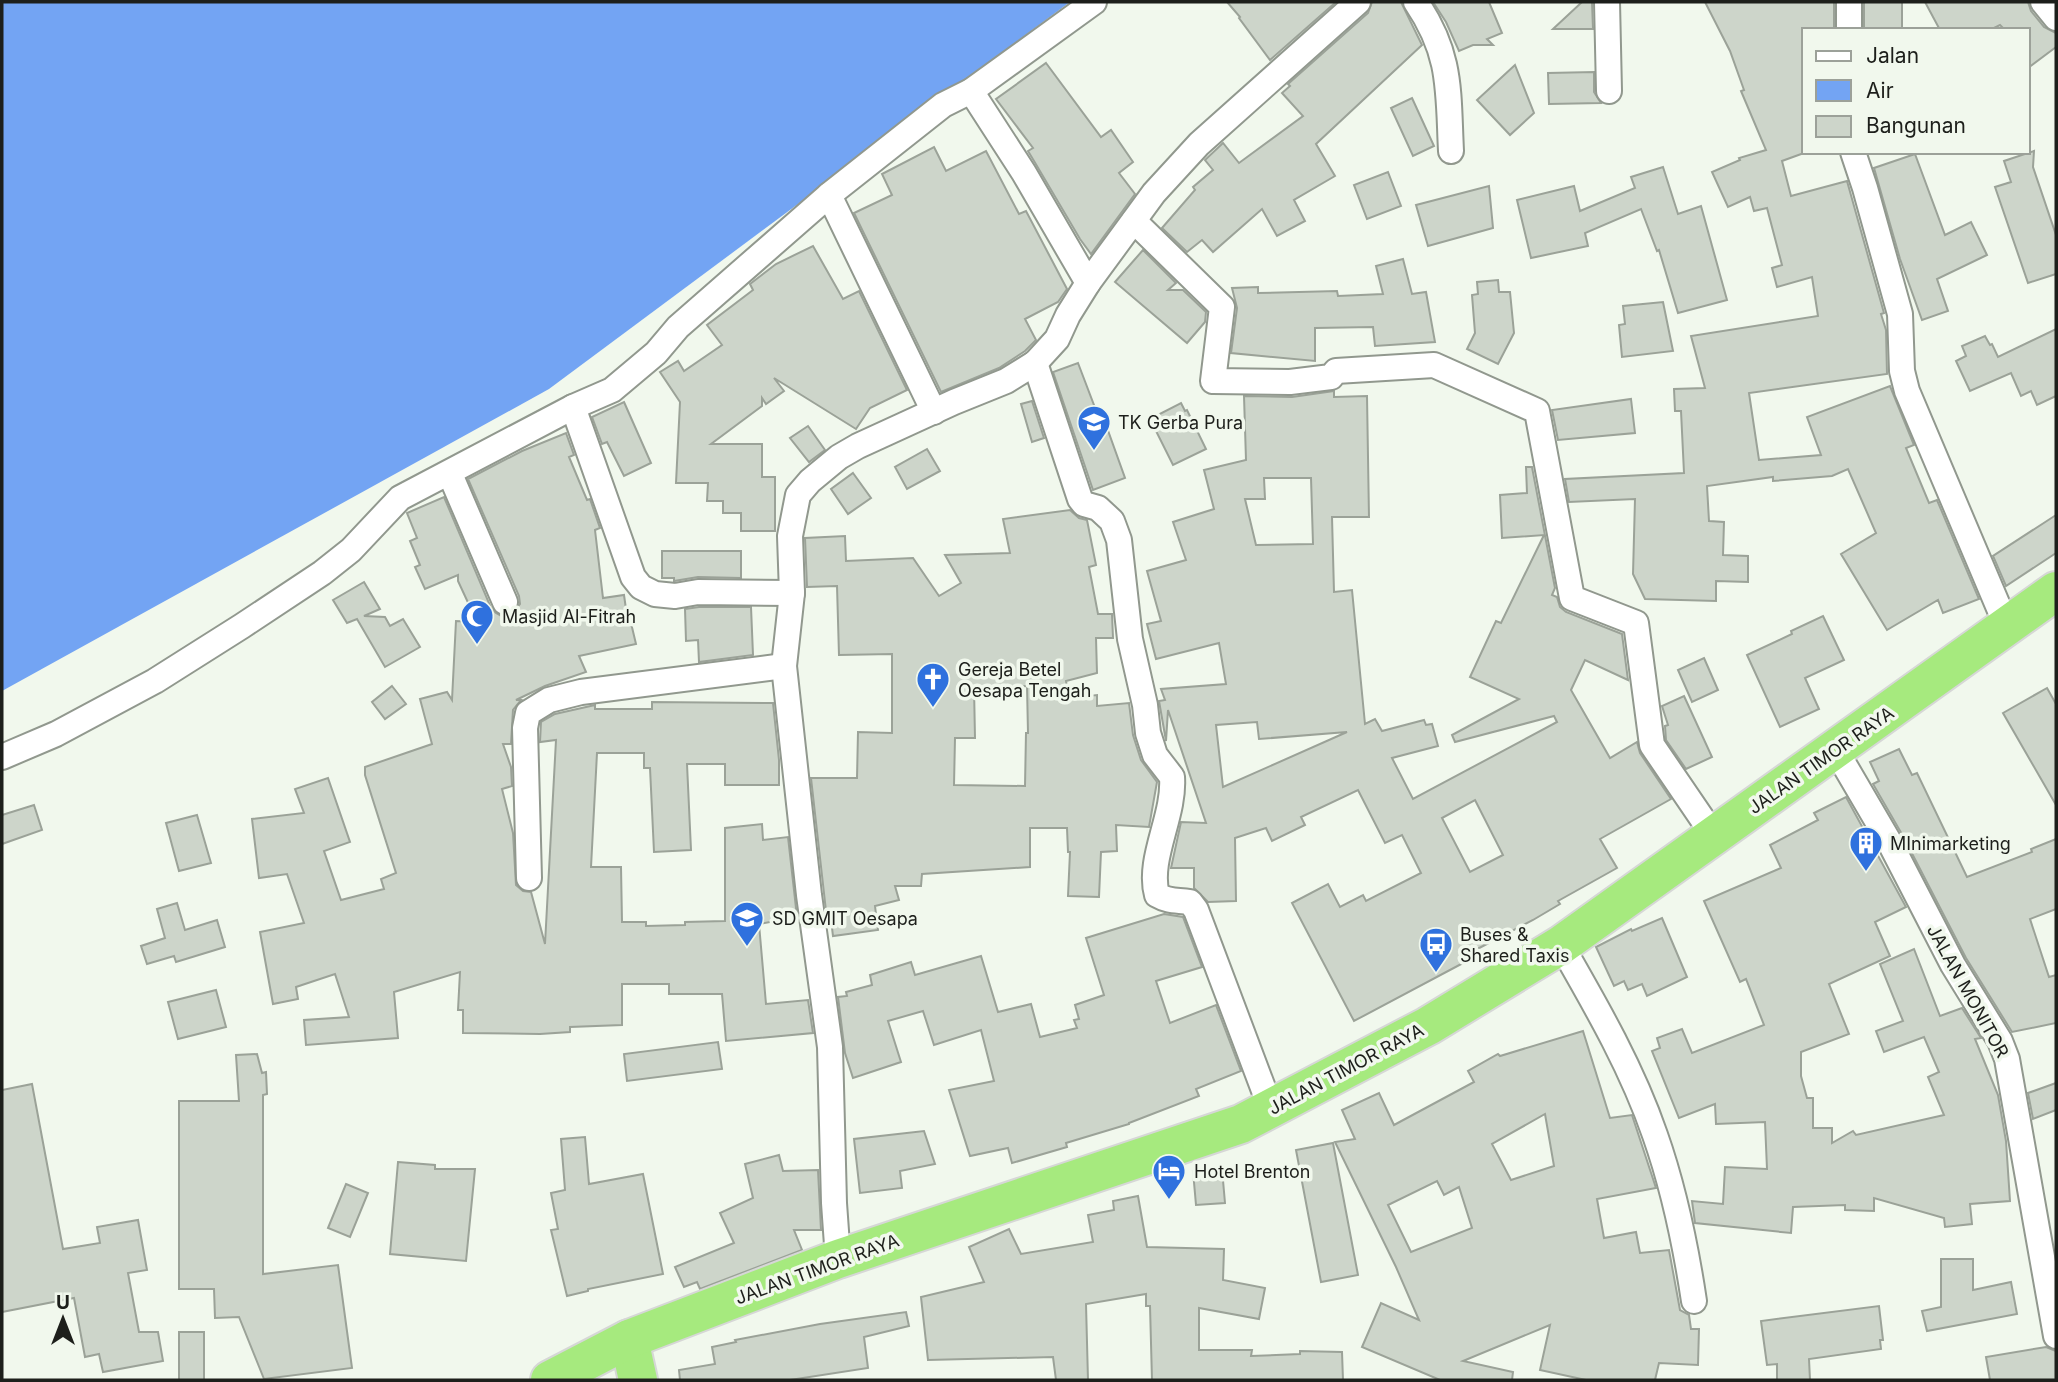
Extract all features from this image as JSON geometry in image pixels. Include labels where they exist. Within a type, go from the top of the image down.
[{"type":"highway","name":"JALAN TIMOR RAYA","points":[[550,1380],[629,1339],[838,1259],[1241,1124],[1271,1109],[1428,1026],[1561,944],[2056,591]]},
{"type":"highway","points":[[629,1339],[638,1380]]},
{"type":"street","points":[[2,757],[56,734],[155,681],[242,626],[322,573],[351,550],[400,498],[573,407],[612,390],[656,353],[678,327],[829,195],[943,105],[971,91],[1094,2]]},
{"type":"street","points":[[838,1259],[830,1047],[809,895],[784,666],[792,593],[790,536],[798,495],[810,481],[839,457],[858,446],[1006,381],[1035,363],[1057,339],[1088,283],[1154,193],[1199,144],[1358,2]]},
{"type":"street","points":[[1416,2],[1432,24],[1447,74],[1451,152]]},
{"type":"street","points":[[1607,2],[1609,91]]},
{"type":"street","points":[[1849,2],[1849,28]]},
{"type":"street","points":[[2043,2],[2056,18]]},
{"type":"street","points":[[971,91],[1024,173],[1088,283]]},
{"type":"street","points":[[1854,154],[1900,314],[1902,371],[1907,391],[2007,627]]},
{"type":"street","points":[[829,195],[934,412]]},
{"type":"street","points":[[1134,221],[1222,307],[1213,380],[1290,382],[1331,377],[1336,371],[1434,366],[1537,411],[1572,598],[1636,623],[1652,745],[1714,836]]},
{"type":"street","points":[[1035,363],[1080,499],[1084,504],[1098,508],[1112,521],[1119,540],[1130,639],[1145,705],[1148,733],[1155,755],[1172,777],[1171,804],[1154,873],[1157,895],[1169,902],[1190,902],[1196,910],[1271,1109]]},
{"type":"street","points":[[573,407],[633,577],[641,587],[655,594],[675,596],[698,592],[792,593]]},
{"type":"street","points":[[450,474],[505,602]]},
{"type":"street","points":[[529,877],[525,728],[528,713],[548,700],[581,692],[784,666]]},
{"type":"street","name":"JALAN MONITOR","points":[[1835,749],[1890,844],[1953,965],[2004,1050],[2012,1080],[2056,1336]]},
{"type":"street","points":[[1561,944],[1608,1028],[1654,1133],[1694,1301]]},
{"type":"water","points":[[2,2],[1070,2],[549,389],[2,691]]},
{"type":"building","points":[[1227,2],[1336,2],[1270,60]]},
{"type":"building","points":[[1372,2],[1401,2],[1422,45],[1316,144],[1335,176],[1294,200],[1305,221],[1277,236],[1262,209],[1213,252],[1202,240],[1187,252],[1162,228],[1195,190],[1193,187],[1213,170],[1205,160],[1223,143],[1239,163],[1303,116],[1282,93],[1290,86],[1288,84],[1368,13]]},
{"type":"building","points":[[1433,2],[1489,2],[1502,33],[1487,39],[1493,45],[1473,45],[1459,51],[1446,22]]},
{"type":"building","points":[[1582,2],[1592,2],[1593,29],[1553,29]]},
{"type":"building","points":[[1705,2],[1834,2],[1834,28],[1802,28],[1802,154],[1782,161],[1791,196],[1847,181],[1884,313],[1881,314],[1886,330],[1887,374],[1749,393],[1759,460],[1821,455],[1807,417],[1890,386],[1914,445],[1906,448],[1929,503],[1937,500],[1979,599],[1943,613],[1938,600],[1887,630],[1841,554],[1876,533],[1848,469],[1832,476],[1773,481],[1773,477],[1707,486],[1709,521],[1724,522],[1723,555],[1748,556],[1748,582],[1716,581],[1716,601],[1645,599],[1633,574],[1635,499],[1569,502],[1565,479],[1684,473],[1681,411],[1675,411],[1674,389],[1705,388],[1691,336],[1818,316],[1812,277],[1777,287],[1772,268],[1782,265],[1767,208],[1754,211],[1750,197],[1728,207],[1712,172],[1740,160],[1739,158],[1766,150],[1741,91],[1744,90],[1730,51]]},
{"type":"building","points":[[1864,2],[1902,2],[1902,28],[1864,28]]},
{"type":"building","points":[[1925,2],[2028,2],[2031,11],[2044,27],[2056,33],[2056,47],[2030,66],[2030,28],[2003,28],[2000,25],[1994,28],[1939,28]]},
{"type":"building","points":[[1046,63],[1101,137],[1111,130],[1133,162],[1119,173],[1135,194],[1091,254],[1028,151],[1033,148],[996,99]]},
{"type":"building","points":[[1515,65],[1534,113],[1510,135],[1477,100]]},
{"type":"building","points":[[1594,72],[1594,92],[1601,103],[1549,104],[1548,73]]},
{"type":"building","points":[[1412,98],[1434,146],[1413,156],[1391,108]]},
{"type":"building","points":[[934,147],[946,171],[986,151],[1019,214],[1026,211],[1067,289],[1058,302],[1025,319],[1036,340],[1025,351],[999,368],[941,392],[854,213],[892,195],[882,174]]},
{"type":"building","points":[[2034,151],[2033,167],[2056,235],[2056,274],[2028,283],[1995,187],[2011,182],[2004,161]]},
{"type":"building","points":[[1915,154],[1945,235],[1971,222],[1987,255],[1937,279],[1948,311],[1922,320],[1900,259],[1874,168]]},
{"type":"building","points":[[1663,167],[1678,214],[1701,206],[1727,300],[1678,313],[1659,250],[1657,251],[1641,209],[1585,233],[1588,246],[1531,258],[1517,200],[1574,186],[1580,211],[1635,188],[1631,177]]},
{"type":"building","points":[[1388,172],[1401,206],[1367,219],[1354,185]]},
{"type":"building","points":[[1489,186],[1493,228],[1428,246],[1416,205]]},
{"type":"building","points":[[813,246],[843,299],[859,291],[907,390],[870,408],[856,429],[774,378],[784,391],[766,404],[762,398],[762,406],[711,444],[762,444],[762,477],[775,477],[775,531],[741,531],[741,513],[723,513],[723,501],[707,501],[708,483],[676,483],[680,402],[660,372],[678,361],[684,371],[722,345],[707,325],[753,290],[750,284],[776,264]]},
{"type":"building","points":[[1143,250],[1176,283],[1168,290],[1183,290],[1206,312],[1205,322],[1187,343],[1115,282]]},
{"type":"building","points":[[1403,259],[1412,294],[1426,292],[1435,342],[1375,346],[1373,327],[1315,328],[1315,361],[1231,353],[1237,308],[1232,288],[1258,287],[1258,293],[1337,291],[1338,296],[1383,294],[1376,266]]},
{"type":"building","points":[[1498,280],[1499,292],[1510,292],[1514,333],[1498,364],[1467,349],[1475,333],[1472,295],[1478,294],[1477,282]]},
{"type":"building","points":[[1663,302],[1673,351],[1622,357],[1619,325],[1625,324],[1623,306]]},
{"type":"building","points":[[2056,329],[2056,396],[2037,405],[2031,391],[2021,396],[2011,373],[1970,391],[1956,361],[1966,356],[1962,346],[1985,336],[1998,357]]},
{"type":"building","name":"TK Gerba Pura","points":[[1078,363],[1102,426],[1106,425],[1125,478],[1093,490],[1053,372]]},
{"type":"building","points":[[1334,391],[1334,397],[1367,396],[1369,517],[1332,517],[1334,592],[1352,590],[1365,724],[1375,719],[1382,731],[1424,720],[1426,725],[1432,724],[1438,746],[1392,758],[1413,799],[1557,722],[1554,716],[1455,742],[1452,735],[1519,699],[1470,677],[1496,621],[1501,623],[1544,535],[1502,538],[1500,495],[1527,493],[1526,467],[1532,467],[1555,588],[1552,595],[1557,597],[1560,607],[1566,612],[1622,634],[1628,680],[1585,660],[1571,690],[1610,758],[1637,742],[1640,753],[1671,799],[1600,839],[1617,868],[1558,901],[1560,904],[1533,920],[1462,957],[1465,962],[1354,1021],[1292,903],[1328,884],[1340,907],[1363,895],[1366,901],[1421,873],[1402,835],[1385,843],[1358,790],[1301,817],[1305,825],[1272,841],[1266,828],[1235,838],[1236,901],[1208,902],[1194,888],[1194,868],[1171,868],[1181,822],[1206,823],[1168,710],[1166,741],[1159,701],[1165,700],[1161,689],[1226,684],[1219,643],[1156,659],[1147,624],[1161,621],[1147,571],[1186,560],[1173,522],[1214,509],[1204,470],[1246,460],[1244,396],[1292,397]],"holes":[[[1264,478],[1311,478],[1313,544],[1256,545],[1245,499],[1265,499]],[[1257,722],[1259,739],[1347,732],[1223,787],[1216,725]],[[1475,800],[1503,855],[1470,872],[1442,818]]]},
{"type":"building","points":[[1631,399],[1635,433],[1558,440],[1552,410]]},
{"type":"building","points":[[1032,401],[1044,438],[1032,442],[1021,404]]},
{"type":"building","points":[[624,402],[651,463],[624,476],[607,442],[602,444],[592,417]]},
{"type":"building","points":[[1181,403],[1206,449],[1173,465],[1150,419]]},
{"type":"building","points":[[808,426],[825,450],[809,462],[790,438]]},
{"type":"building","points":[[566,433],[574,455],[569,457],[587,500],[590,499],[600,528],[595,530],[603,598],[624,595],[628,623],[631,623],[636,644],[579,656],[586,672],[545,686],[516,700],[521,700],[513,710],[511,744],[503,744],[511,767],[512,786],[502,789],[513,833],[516,885],[523,891],[531,892],[545,944],[556,740],[540,742],[541,722],[555,714],[595,705],[595,709],[652,709],[652,702],[773,703],[779,785],[725,785],[725,764],[687,764],[691,850],[654,852],[650,768],[644,768],[644,753],[597,753],[591,867],[621,867],[622,922],[646,922],[646,926],[725,921],[725,828],[762,824],[763,840],[788,837],[797,917],[759,924],[766,1004],[808,1000],[813,1033],[726,1041],[722,994],[669,994],[669,984],[622,984],[622,1025],[570,1027],[570,1032],[540,1034],[463,1033],[463,1010],[458,1010],[460,972],[394,992],[398,1038],[306,1045],[304,1020],[349,1017],[335,974],[296,987],[298,999],[273,1004],[260,932],[304,923],[287,874],[259,878],[252,819],[304,813],[295,789],[328,778],[350,842],[324,851],[341,900],[384,889],[381,879],[396,873],[365,775],[365,767],[432,744],[420,699],[447,692],[452,700],[456,621],[477,622],[458,581],[458,575],[425,589],[415,567],[420,565],[410,541],[417,538],[407,513],[444,497],[491,608],[503,617],[511,615],[520,604],[519,596],[468,479],[522,451]]},
{"type":"building","points":[[927,449],[940,471],[907,489],[895,467]]},
{"type":"building","points":[[853,473],[871,498],[848,514],[831,489]]},
{"type":"building","points":[[1070,510],[1079,518],[1087,520],[1096,565],[1089,567],[1098,614],[1112,614],[1113,638],[1096,638],[1097,673],[1066,681],[1069,698],[1097,695],[1097,706],[1129,703],[1133,735],[1141,760],[1157,782],[1149,827],[1116,825],[1117,851],[1101,852],[1099,897],[1068,896],[1070,852],[1067,828],[1030,828],[1030,867],[922,874],[921,886],[895,886],[899,900],[875,906],[878,930],[833,936],[830,911],[826,911],[811,778],[857,778],[858,732],[892,733],[892,654],[839,655],[837,586],[807,587],[805,538],[845,536],[846,561],[913,558],[939,596],[961,583],[945,555],[1010,553],[1003,519]],"holes":[[[1027,686],[1025,786],[954,785],[955,738],[975,738],[974,687]]]},
{"type":"building","points":[[2056,515],[2056,553],[2006,586],[1993,556]]},
{"type":"building","points":[[662,551],[741,551],[741,578],[698,577],[674,581],[674,578],[662,578]]},
{"type":"building","points":[[364,582],[380,609],[364,616],[385,617],[390,626],[403,619],[420,647],[385,667],[357,619],[347,623],[333,600]]},
{"type":"building","points":[[751,607],[753,655],[699,662],[698,640],[686,641],[685,609]]},
{"type":"building","points":[[1823,616],[1844,660],[1805,678],[1819,709],[1780,727],[1747,655]]},
{"type":"building","points":[[1704,658],[1718,690],[1692,702],[1678,670]]},
{"type":"building","points":[[392,686],[406,704],[385,719],[372,702]]},
{"type":"building","points":[[2047,688],[2056,704],[2056,805],[2003,713]]},
{"type":"building","points":[[1684,696],[1712,757],[1686,769],[1666,740],[1665,726],[1668,725],[1662,706]]},
{"type":"building","points":[[1899,749],[1912,775],[1917,773],[1967,877],[2032,852],[2031,849],[2056,839],[2056,909],[2030,919],[2049,977],[2056,975],[2056,1023],[2012,1032],[1966,958],[1873,784],[1879,781],[1870,762]]},
{"type":"building","points":[[1846,797],[1906,907],[1875,922],[1890,956],[1829,984],[1849,1034],[1801,1052],[1801,1076],[1807,1098],[1813,1098],[1813,1128],[1832,1128],[1832,1143],[1853,1131],[1856,1135],[1944,1115],[1928,1077],[1939,1072],[1924,1037],[1884,1052],[1876,1031],[1903,1021],[1880,964],[1914,949],[1940,1016],[1962,1008],[1981,1038],[1975,1039],[1998,1095],[2006,1141],[2010,1201],[1970,1204],[1972,1224],[1945,1227],[1944,1218],[1874,1198],[1874,1211],[1845,1210],[1845,1205],[1793,1207],[1791,1233],[1695,1223],[1692,1201],[1723,1204],[1725,1167],[1767,1169],[1765,1122],[1716,1124],[1715,1104],[1679,1118],[1652,1051],[1660,1048],[1657,1038],[1682,1029],[1692,1053],[1764,1025],[1746,979],[1740,982],[1704,901],[1781,868],[1770,845],[1818,820],[1814,813]]},
{"type":"building","points":[[34,805],[42,830],[2,844],[2,815]]},
{"type":"building","points":[[197,815],[211,863],[179,871],[166,823]]},
{"type":"building","points":[[177,903],[185,930],[217,920],[225,947],[176,962],[174,956],[147,964],[141,946],[165,938],[157,909]]},
{"type":"building","points":[[1164,914],[1183,917],[1202,967],[1156,981],[1170,1023],[1216,1005],[1241,1071],[1196,1089],[1199,1096],[1129,1124],[1066,1143],[1067,1147],[1012,1163],[1008,1148],[970,1156],[949,1090],[994,1081],[981,1030],[934,1045],[923,1011],[888,1021],[901,1062],[853,1078],[845,1053],[838,997],[872,985],[870,975],[911,962],[915,975],[981,956],[998,1012],[1031,1004],[1040,1037],[1077,1028],[1074,1020],[1079,1019],[1075,1005],[1104,995],[1086,938]]},
{"type":"building","points":[[1662,918],[1687,977],[1647,996],[1642,984],[1628,990],[1624,981],[1614,986],[1596,947],[1631,929],[1632,931]]},
{"type":"building","points":[[216,990],[226,1027],[178,1039],[168,1002]]},
{"type":"building","points":[[1583,1031],[1610,1118],[1632,1115],[1656,1188],[1597,1199],[1604,1238],[1636,1232],[1640,1253],[1669,1250],[1680,1310],[1689,1315],[1691,1329],[1699,1329],[1698,1365],[1659,1363],[1655,1380],[1586,1380],[1540,1370],[1550,1325],[1463,1361],[1513,1372],[1512,1380],[1440,1380],[1362,1347],[1381,1303],[1419,1320],[1335,1142],[1355,1139],[1342,1110],[1379,1093],[1394,1125],[1474,1082],[1468,1071],[1498,1054],[1500,1056]],"holes":[[[1545,1114],[1554,1166],[1511,1180],[1492,1144]],[[1437,1181],[1444,1195],[1459,1187],[1472,1228],[1411,1252],[1388,1205]]]},
{"type":"building","points":[[718,1042],[722,1069],[627,1081],[624,1054]]},
{"type":"building","points":[[257,1054],[262,1073],[266,1072],[267,1094],[263,1095],[263,1274],[338,1265],[352,1368],[264,1379],[239,1317],[215,1318],[214,1289],[179,1289],[179,1101],[239,1101],[236,1055]]},
{"type":"building","points":[[2056,1083],[2056,1110],[2033,1119],[2028,1093]]},
{"type":"building","points":[[32,1084],[63,1249],[100,1243],[97,1227],[138,1220],[147,1270],[128,1273],[139,1332],[158,1332],[163,1361],[103,1372],[99,1354],[85,1357],[74,1298],[2,1312],[2,1090]]},
{"type":"building","points":[[924,1131],[935,1164],[900,1171],[902,1188],[860,1193],[854,1139]]},
{"type":"building","points":[[585,1137],[589,1184],[643,1174],[663,1274],[588,1289],[567,1296],[551,1230],[558,1229],[551,1193],[565,1190],[561,1139]]},
{"type":"building","points":[[1333,1143],[1358,1275],[1321,1282],[1296,1150]]},
{"type":"building","points":[[779,1155],[783,1171],[818,1170],[821,1230],[794,1230],[802,1250],[700,1289],[697,1282],[684,1287],[675,1267],[734,1243],[720,1213],[753,1198],[745,1164]]},
{"type":"building","points":[[398,1162],[435,1165],[435,1169],[475,1169],[466,1261],[390,1254]]},
{"type":"building","points":[[1222,1169],[1225,1203],[1196,1205],[1193,1171]]},
{"type":"building","points":[[346,1184],[368,1193],[350,1237],[328,1228]]},
{"type":"building","points":[[1138,1196],[1147,1247],[1224,1249],[1223,1280],[1265,1288],[1259,1319],[1199,1308],[1199,1350],[1252,1350],[1251,1356],[1300,1354],[1300,1351],[1342,1352],[1343,1380],[1152,1380],[1150,1306],[1146,1306],[1146,1294],[1086,1304],[1088,1380],[1056,1380],[1053,1357],[928,1360],[921,1297],[984,1282],[969,1247],[1009,1229],[1021,1254],[1093,1242],[1088,1215],[1114,1210],[1113,1201]]},
{"type":"building","points":[[1941,1259],[1973,1259],[1973,1290],[2011,1282],[2017,1314],[1927,1331],[1922,1311],[1941,1307]]},
{"type":"building","points":[[1879,1306],[1883,1340],[1880,1340],[1881,1349],[1809,1359],[1810,1380],[1777,1380],[1777,1364],[1767,1365],[1761,1321]]},
{"type":"building","points":[[906,1312],[909,1326],[864,1337],[868,1368],[790,1380],[680,1380],[679,1370],[715,1364],[712,1347],[736,1342],[735,1340]]},
{"type":"building","points":[[179,1332],[204,1332],[204,1380],[179,1380]]},
{"type":"building","points":[[2046,1347],[2056,1351],[2056,1380],[1990,1380],[1986,1357]]},
{"type":"place","name":"TK Gerba Pura","points":[[1094,452]]},
{"type":"place","name":"Masjid Al-Fitrah","points":[[477,646]]},
{"type":"place","name":"Gereja Betel Oesapa Tengah","points":[[933,709]]},
{"type":"place","name":"MInimarketing","points":[[1866,873]]},
{"type":"place","name":"SD GMIT Oesapa","points":[[747,948]]},
{"type":"place","name":"Buses & Shared Taxis","points":[[1436,974]]},
{"type":"place","name":"Hotel Brenton","points":[[1169,1201]]}]
